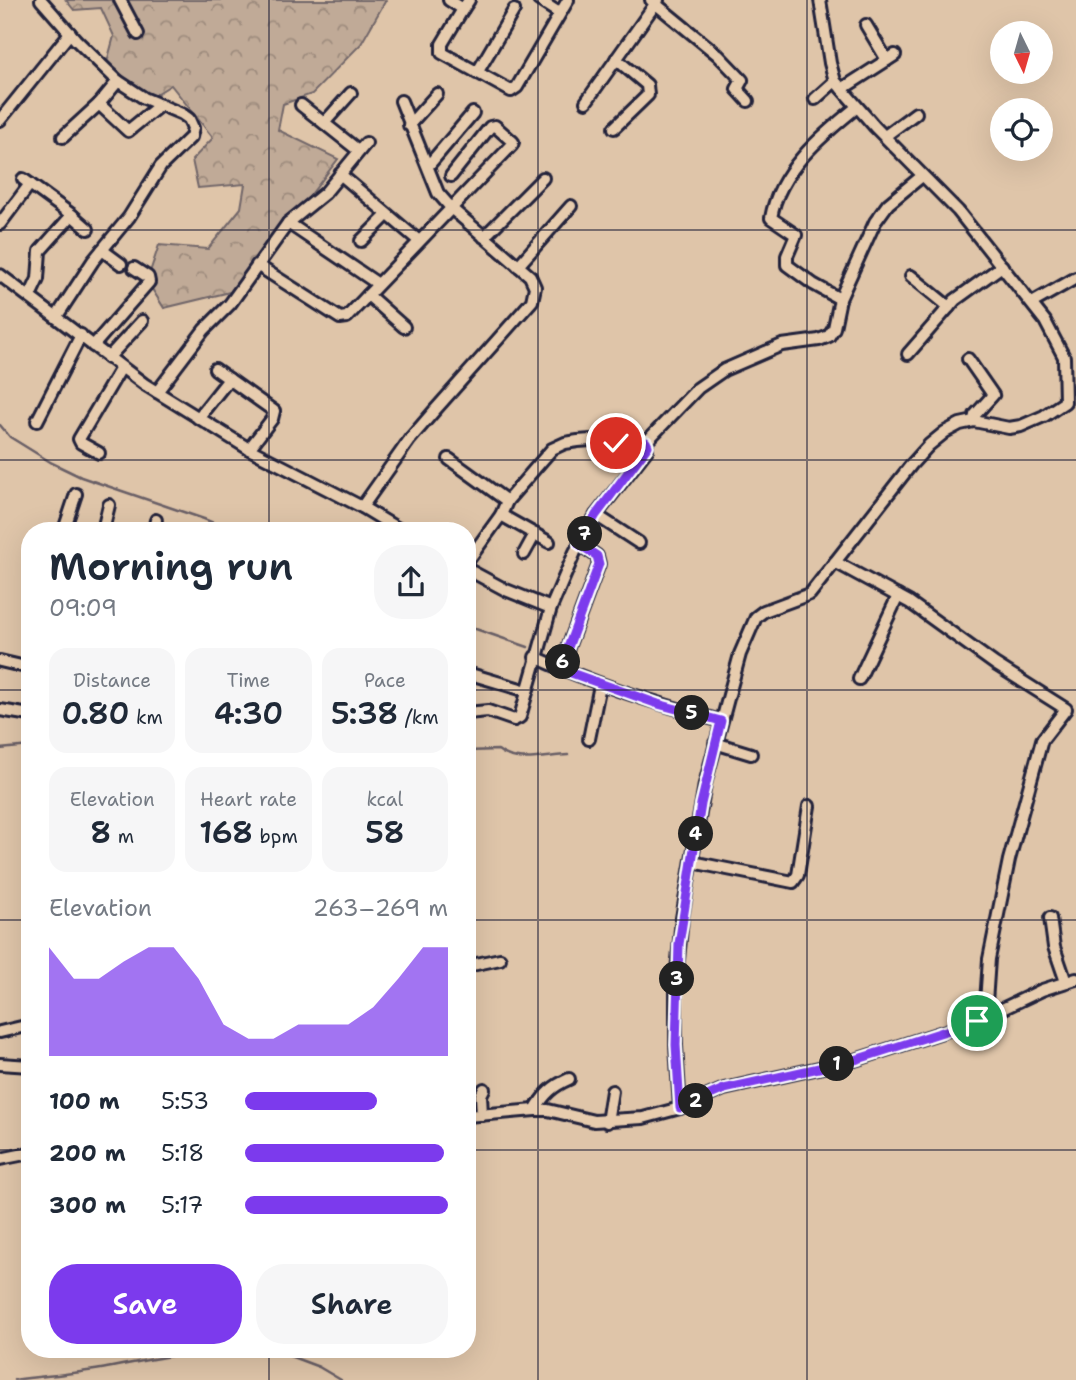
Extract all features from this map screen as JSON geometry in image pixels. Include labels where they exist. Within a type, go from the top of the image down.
[{"type":"street","points":[[120,0],[138,34]]},
{"type":"street","points":[[449,0],[466,5],[441,50],[508,90],[513,90],[568,0]]},
{"type":"street","points":[[539,0],[559,13]]},
{"type":"street","points":[[680,1108],[676,1045],[680,931],[705,784],[740,654],[757,615],[810,594],[929,445],[951,428],[974,421],[1009,428],[1021,426],[1064,404],[1063,354],[1032,303],[958,211],[838,85],[830,63],[820,0]]},
{"type":"street","points":[[46,1],[70,33],[118,81],[144,99],[189,119],[193,132],[161,166],[129,217],[102,250],[57,316]]},
{"type":"street","points":[[586,102],[655,1],[729,66],[742,80],[737,90],[748,101]]},
{"type":"street","points":[[477,73],[514,10]]},
{"type":"street","points":[[815,99],[891,58],[866,24]]},
{"type":"street","points":[[0,120],[70,33]]},
{"type":"street","points":[[614,128],[649,92],[647,85],[616,59]]},
{"type":"street","points":[[63,137],[100,104],[118,81]]},
{"type":"street","points":[[324,122],[351,93]]},
{"type":"street","points":[[409,125],[437,94]]},
{"type":"street","points":[[362,507],[410,439],[532,302],[536,288],[533,281],[518,266],[452,209],[438,193],[401,101]]},
{"type":"street","points":[[100,104],[128,131],[160,105]]},
{"type":"street","points":[[157,392],[181,356],[230,304],[288,223],[316,202],[362,147],[301,105]]},
{"type":"street","points":[[840,299],[787,265],[787,256],[796,235],[771,218],[780,190],[796,166],[857,107]]},
{"type":"street","points":[[428,166],[473,113]]},
{"type":"street","points":[[884,136],[916,113]]},
{"type":"street","points":[[257,265],[340,318],[348,317],[513,142],[495,126],[490,127],[451,176]]},
{"type":"street","points":[[340,174],[419,241]]},
{"type":"street","points":[[476,550],[501,515],[507,501],[552,449],[565,443],[591,440],[629,446],[646,442],[698,388],[724,370],[788,343],[819,340],[829,336],[834,328],[840,299],[879,216],[888,204],[922,176]]},
{"type":"street","points":[[484,237],[543,178]]},
{"type":"street","points":[[0,224],[26,181],[88,229]]},
{"type":"street","points":[[518,266],[571,206]]},
{"type":"street","points":[[30,296],[40,272],[40,251],[72,215]]},
{"type":"street","points":[[361,241],[387,215]]},
{"type":"street","points":[[288,223],[378,284]]},
{"type":"street","points":[[102,250],[121,264]]},
{"type":"street","points":[[908,354],[962,294],[1002,266]]},
{"type":"street","points":[[93,346],[149,282],[148,277],[134,268]]},
{"type":"street","points":[[0,276],[157,392],[249,449],[387,522]]},
{"type":"street","points":[[911,276],[949,307]]},
{"type":"street","points":[[1032,303],[1076,278]]},
{"type":"street","points":[[368,295],[404,327]]},
{"type":"street","points":[[108,358],[142,321]]},
{"type":"street","points":[[37,421],[81,335]]},
{"type":"street","points":[[968,359],[993,395],[975,415],[974,421]]},
{"type":"street","points":[[99,453],[81,443],[79,439],[121,368]]},
{"type":"street","points":[[215,369],[272,408],[274,413],[249,449]]},
{"type":"street","points":[[198,418],[229,379]]},
{"type":"street","points":[[476,712],[488,711],[510,720],[516,720],[522,713],[535,657],[551,608],[579,544],[596,515],[647,450],[646,442]]},
{"type":"street","points":[[449,459],[507,501]]},
{"type":"street","points":[[67,522],[76,494]]},
{"type":"street","points":[[105,522],[109,505]]},
{"type":"street","points":[[501,515],[549,542]]},
{"type":"street","points":[[596,515],[639,543]]},
{"type":"street","points":[[524,554],[535,534]]},
{"type":"street","points":[[560,669],[599,564],[597,556],[579,544]]},
{"type":"street","points":[[835,562],[898,596],[942,624],[995,664],[1066,709],[1042,740],[1009,860],[992,940],[985,1017]]},
{"type":"street","points":[[476,574],[506,590],[551,608]]},
{"type":"street","points":[[859,679],[898,596]]},
{"type":"street","points":[[535,657],[600,685],[721,721]]},
{"type":"street","points":[[0,661],[21,665]]},
{"type":"street","points":[[476,676],[527,691]]},
{"type":"street","points":[[589,739],[600,685]]},
{"type":"street","points":[[0,710],[21,714]]},
{"type":"street","points":[[715,743],[751,754]]},
{"type":"street","points":[[692,862],[793,882],[798,875],[809,806]]},
{"type":"street","points":[[476,1115],[535,1110],[607,1122],[643,1118],[680,1108],[724,1089],[855,1060],[985,1017],[1042,990],[1071,981],[1054,947],[1050,918]]},
{"type":"street","points":[[476,964],[500,959]]},
{"type":"street","points":[[0,1032],[21,1027]]},
{"type":"street","points":[[0,1063],[21,1065]]},
{"type":"street","points":[[535,1110],[542,1097],[555,1085],[569,1079]]},
{"type":"street","points":[[482,1115],[481,1096],[484,1089]]},
{"type":"street","points":[[607,1122],[612,1091]]},
{"type":"street","points":[[0,1159],[21,1155]]},
{"type":"green space","points":[[66,0],[386,0],[361,44],[312,94],[283,104],[278,130],[338,159],[238,290],[164,308],[147,281],[159,245],[208,249],[241,208],[245,184],[198,188],[192,160],[213,138],[171,85],[145,101],[107,62],[114,36],[101,8],[74,10]]},
{"type":"waterway","points":[[0,425],[10,437],[81,477],[211,522]]},
{"type":"waterway","points":[[476,629],[528,647]]},
{"type":"waterway","points":[[0,749],[21,747]]},
{"type":"waterway","points":[[476,751],[498,750],[505,755],[522,758],[568,755]]},
{"type":"waterway","points":[[14,1380],[90,1371],[160,1358]]},
{"type":"waterway","points":[[295,1358],[319,1367],[341,1380]]},
{"type":"route","points":[[616,443],[629,446],[646,442],[648,446],[596,515],[579,544],[597,556],[599,564],[560,669],[658,704],[721,721],[701,804],[679,944],[676,1045],[680,1108],[724,1089],[855,1060],[977,1021]]}]
